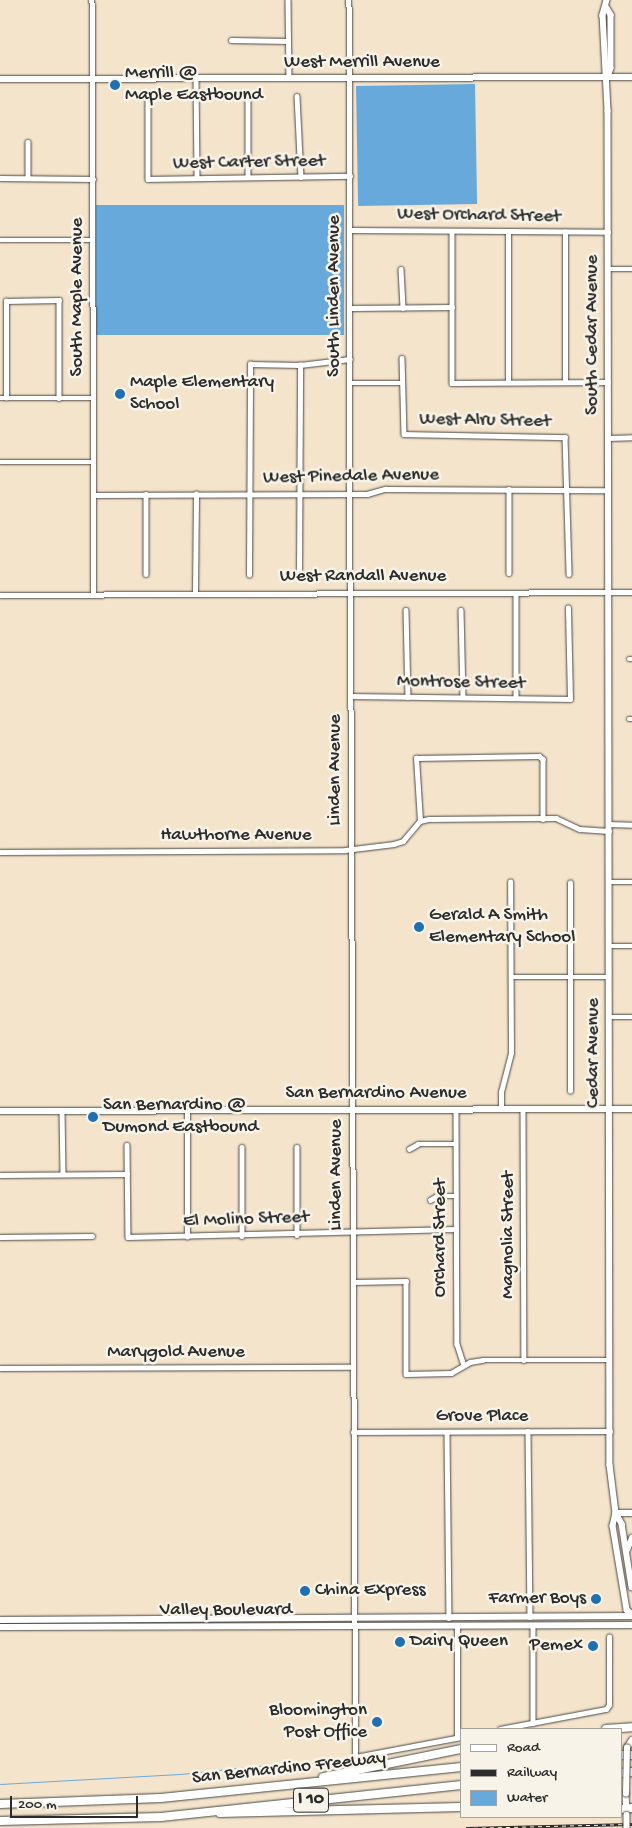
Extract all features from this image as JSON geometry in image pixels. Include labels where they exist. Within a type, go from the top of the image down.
[{"type":"highway","points":[[619,1728],[632,1727]]},
{"type":"highway","points":[[299,1783],[460,1749]]},
{"type":"highway","name":"San Bernardino Freeway","points":[[0,1804],[160,1798],[460,1768]]},
{"type":"highway","name":"San Bernardino Freeway","points":[[0,1821],[161,1817],[460,1784]]},
{"type":"highway","points":[[161,1817],[460,1808]]},
{"type":"main road","name":"South Cedar Avenue","points":[[607,0],[607,8],[603,15],[604,68],[608,77],[608,592]]},
{"type":"main road","name":"West Merrill Avenue","points":[[0,79],[632,77]]},
{"type":"main road","name":"Cedar Avenue","points":[[608,592],[610,1431],[616,1513],[613,1526],[626,1610],[632,1615]]},
{"type":"main road","name":"San Bernardino Avenue","points":[[0,1111],[632,1109]]},
{"type":"main road","name":"Cedar Avenue","points":[[616,1513],[622,1524],[632,1587]]},
{"type":"main road","points":[[616,1513],[632,1513]]},
{"type":"main road","points":[[626,1552],[632,1538]]},
{"type":"main road","name":"Valley Boulevard","points":[[0,1620],[449,1618],[632,1615]]},
{"type":"main road","name":"Valley Boulevard","points":[[0,1627],[632,1625]]},
{"type":"main road","points":[[627,1828],[626,1794],[632,1740]]},
{"type":"street","name":"South Maple Avenue","points":[[92,0],[94,594]]},
{"type":"street","points":[[288,0],[289,78]]},
{"type":"street","name":"South Linden Avenue","points":[[350,0],[350,593]]},
{"type":"street","points":[[232,40],[288,41]]},
{"type":"street","points":[[196,78],[197,177]]},
{"type":"street","points":[[297,96],[301,177]]},
{"type":"street","name":"West Carter Street","points":[[148,98],[148,180],[197,177],[350,176]]},
{"type":"street","points":[[248,98],[248,177]]},
{"type":"street","points":[[28,142],[28,178]]},
{"type":"street","points":[[0,178],[93,179]]},
{"type":"street","name":"West Orchard Street","points":[[350,230],[508,233],[608,232]]},
{"type":"street","points":[[452,232],[452,383],[608,382]]},
{"type":"street","points":[[565,232],[565,382]]},
{"type":"street","points":[[508,233],[508,382]]},
{"type":"street","points":[[0,240],[93,240]]},
{"type":"street","points":[[401,269],[403,308]]},
{"type":"street","points":[[608,269],[632,269]]},
{"type":"street","points":[[59,398],[60,300],[6,301],[3,398],[59,398],[93,398]]},
{"type":"street","points":[[351,308],[452,307]]},
{"type":"street","points":[[351,383],[402,383],[402,358]]},
{"type":"street","points":[[249,574],[247,494],[250,364],[300,364],[350,359]]},
{"type":"street","points":[[299,574],[300,364]]},
{"type":"street","name":"West Alru Street","points":[[402,383],[404,434],[565,437],[565,490]]},
{"type":"street","points":[[609,438],[632,437]]},
{"type":"street","points":[[0,462],[93,462]]},
{"type":"street","name":"West Pinedale Avenue","points":[[95,495],[367,494],[385,489],[608,490]]},
{"type":"street","points":[[509,490],[509,573]]},
{"type":"street","points":[[565,490],[569,574]]},
{"type":"street","points":[[146,494],[146,574]]},
{"type":"street","points":[[195,592],[196,494]]},
{"type":"street","name":"West Randall Avenue","points":[[0,595],[195,592],[632,592]]},
{"type":"street","name":"Linden Avenue","points":[[350,593],[352,696],[352,1232],[355,1757]]},
{"type":"street","points":[[516,593],[516,698]]},
{"type":"street","name":"Montrose Street","points":[[352,696],[570,699],[568,608]]},
{"type":"street","points":[[406,610],[408,697]]},
{"type":"street","points":[[461,610],[463,697]]},
{"type":"street","points":[[543,819],[544,760],[539,756],[416,758],[417,815],[420,821],[560,819],[589,831],[632,825]]},
{"type":"street","name":"Hawthorne Avenue","points":[[0,852],[351,848],[403,841],[420,821]]},
{"type":"street","points":[[501,1109],[500,1092],[511,1053],[510,882]]},
{"type":"street","points":[[608,882],[632,882]]},
{"type":"street","points":[[570,883],[570,1091]]},
{"type":"street","points":[[609,946],[632,946]]},
{"type":"street","points":[[511,977],[609,977]]},
{"type":"street","points":[[608,1017],[632,1017]]},
{"type":"street","name":"Orchard Street","points":[[456,1109],[456,1344],[464,1365]]},
{"type":"street","name":"Magnolia Street","points":[[523,1109],[524,1360]]},
{"type":"street","points":[[62,1110],[63,1174]]},
{"type":"street","points":[[187,1110],[187,1237]]},
{"type":"street","points":[[410,1149],[418,1144],[456,1144]]},
{"type":"street","points":[[0,1175],[127,1174],[127,1145]]},
{"type":"street","points":[[242,1147],[242,1236]]},
{"type":"street","points":[[297,1147],[297,1235]]},
{"type":"street","name":"El Molino Street","points":[[127,1174],[128,1237],[297,1235],[456,1229]]},
{"type":"street","points":[[430,1200],[437,1196],[456,1196]]},
{"type":"street","points":[[0,1237],[92,1236]]},
{"type":"street","points":[[353,1282],[406,1281],[406,1374],[444,1374],[464,1365],[484,1360],[610,1360]]},
{"type":"street","name":"Marygold Avenue","points":[[0,1368],[353,1367]]},
{"type":"street","name":"Grove Place","points":[[353,1432],[610,1431]]},
{"type":"street","points":[[447,1432],[449,1618]]},
{"type":"street","points":[[528,1432],[530,1617]]},
{"type":"street","points":[[533,1626],[533,1723]]},
{"type":"street","points":[[355,1757],[459,1737],[457,1627]]},
{"type":"street","points":[[506,1728],[609,1705],[609,1637]]},
{"type":"water","points":[[475,84],[477,204],[358,206],[356,86]]},
{"type":"water","points":[[96,205],[344,205],[344,335],[96,335]]},
{"type":"waterway","points":[[0,1784],[180,1774],[289,1763],[342,1764]]},
{"type":"railway","points":[[466,1828],[632,1824]]},
{"type":"place","name":"Merrill @ Maple Eastbound","points":[[115,85]]},
{"type":"place","name":"Maple Elementary School","points":[[120,394]]},
{"type":"place","name":"Gerald A Smith Elementary School","points":[[419,927]]},
{"type":"place","name":"San Bernardino @ Dumond Eastbound","points":[[93,1117]]},
{"type":"place","name":"China Express","points":[[305,1591]]},
{"type":"place","name":"Farmer Boys","points":[[596,1599]]},
{"type":"place","name":"Dairy Queen","points":[[400,1642]]},
{"type":"place","name":"Pemex","points":[[593,1646]]},
{"type":"place","name":"Bloomington Post Office","points":[[377,1722]]}]
